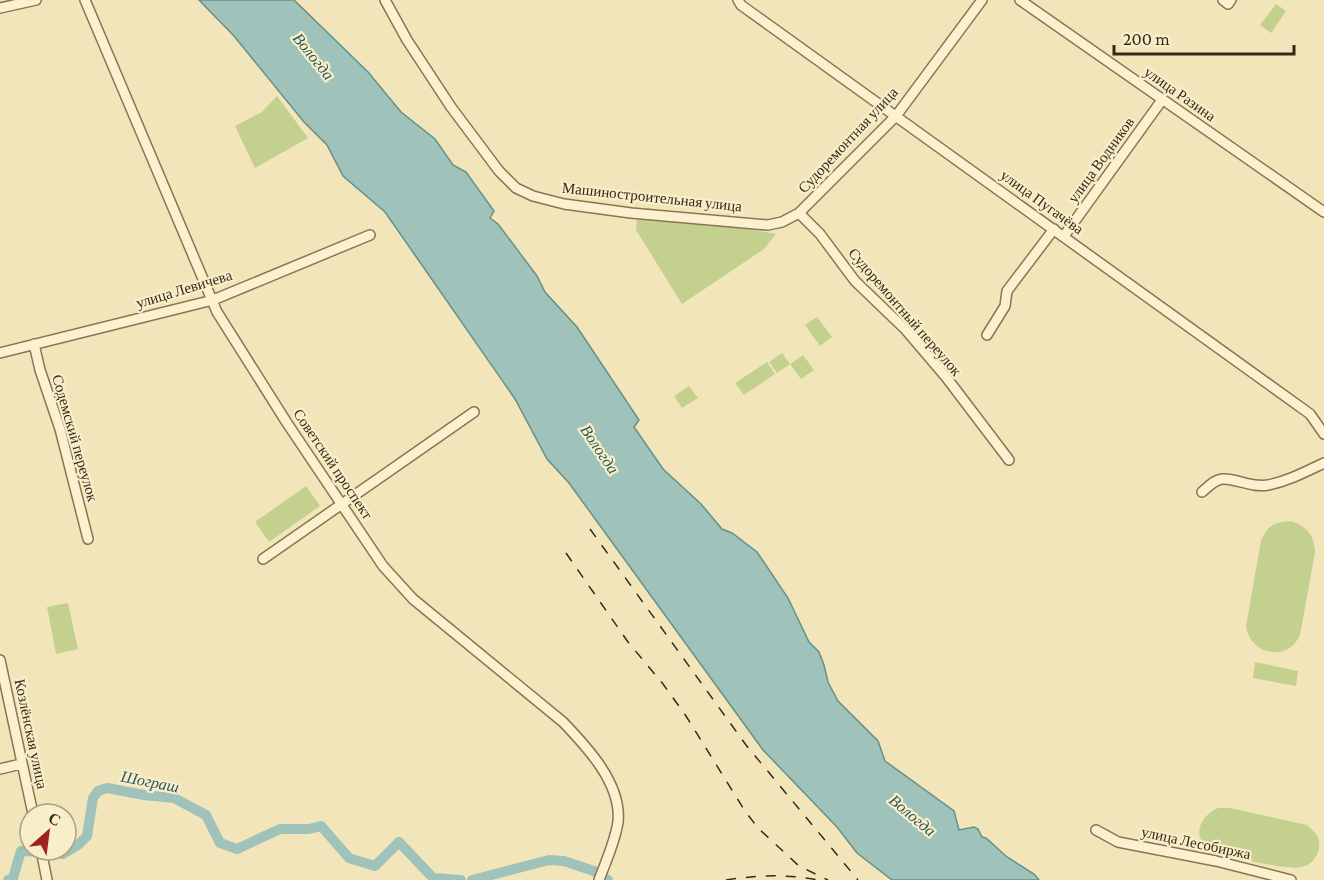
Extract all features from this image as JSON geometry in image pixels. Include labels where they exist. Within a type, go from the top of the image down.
[{"type":"street","points":[[0,8],[36,0]]},
{"type":"street","name":"Советский проспект","points":[[85,0],[217,312],[287,423],[383,566],[413,599],[555,715],[582,741],[608,781],[618,809],[616,830],[599,880]]},
{"type":"street","name":"Машиностроительная улица","points":[[384,0],[451,107],[499,171],[516,188],[532,196],[564,204],[631,213],[768,225],[782,222],[799,213]]},
{"type":"street","name":"улица Пугачёва","points":[[738,0],[741,5],[1310,414],[1324,434]]},
{"type":"street","name":"Судоремонтная улица","points":[[799,213],[896,116],[982,0]]},
{"type":"street","name":"улица Разина","points":[[1020,0],[1324,212]]},
{"type":"street","name":"улица Водников","points":[[1064,236],[1162,100]]},
{"type":"street","name":"Судоремонтный переулок","points":[[799,213],[820,234],[855,281],[906,330],[1009,460]]},
{"type":"street","points":[[987,335],[1005,306],[1007,291],[1054,229]]},
{"type":"street","name":"улица Левичева","points":[[0,353],[213,300],[370,235]]},
{"type":"street","name":"Содемский переулок","points":[[34,344],[40,370],[60,429],[88,539]]},
{"type":"street","points":[[263,559],[474,412]]},
{"type":"street","points":[[1202,492],[1221,479],[1264,486],[1287,480],[1324,463]]},
{"type":"street","name":"Козлёнская улица","points":[[0,660],[30,802]]},
{"type":"street","points":[[0,769],[21,764]]},
{"type":"street","name":"улица Лесобиржа","points":[[1096,830],[1118,842],[1216,861],[1291,880]]},
{"type":"green space","points":[[1276,4],[1286,11],[1271,33],[1260,25]]},
{"type":"green space","points":[[277,96],[308,138],[255,168],[235,126],[262,112]]},
{"type":"green space","points":[[637,218],[727,225],[776,234],[764,249],[682,304],[636,230]]},
{"type":"green space","points":[[817,317],[832,337],[820,346],[805,325]]},
{"type":"green space","points":[[782,353],[790,364],[777,373],[769,362]]},
{"type":"green space","points":[[803,355],[814,370],[801,379],[790,364]]},
{"type":"green space","points":[[767,362],[775,374],[744,395],[735,383]]},
{"type":"green space","points":[[689,386],[698,398],[682,408],[674,396]]},
{"type":"green space","points":[[306,486],[320,506],[269,542],[255,522]]},
{"type":"green space","points":[[1291,521],[1309,532],[1315,552],[1300,635],[1287,649],[1270,652],[1254,644],[1246,626],[1261,541],[1272,526],[1280,522]]},
{"type":"green space","points":[[68,603],[78,649],[56,654],[47,607]]},
{"type":"green space","points":[[1255,662],[1298,671],[1296,686],[1253,678]]},
{"type":"green space","points":[[1218,808],[1230,808],[1307,825],[1319,840],[1317,855],[1307,865],[1294,868],[1252,861],[1211,848],[1204,844],[1199,833],[1205,818]]},
{"type":"water","name":"Вологда","points":[[199,0],[294,0],[368,72],[401,112],[435,139],[453,165],[466,172],[494,211],[490,218],[498,224],[537,276],[545,292],[577,327],[639,420],[634,427],[663,469],[701,504],[722,529],[732,533],[757,552],[788,598],[809,642],[819,652],[828,682],[838,701],[878,741],[885,761],[954,811],[959,830],[974,827],[978,829],[982,837],[1039,880],[892,880],[857,853],[837,827],[763,750],[569,483],[547,459],[515,399],[385,212],[343,176],[327,145],[304,122],[234,36]]},
{"type":"waterway","name":"Шограш","points":[[8,880],[13,878],[21,851],[63,854],[78,845],[87,836],[93,798],[98,791],[107,788],[174,798],[206,815],[220,843],[237,849],[280,829],[309,829],[321,826],[349,858],[375,866],[399,842],[433,878],[461,880]]},
{"type":"waterway","name":"Шограш","points":[[472,880],[549,860],[564,861],[594,871],[608,880]]},
{"type":"railway","points":[[590,529],[746,745],[858,880]]},
{"type":"railway","points":[[566,553],[628,642],[686,716],[758,828],[799,866],[828,880]]},
{"type":"railway","points":[[726,880],[772,876],[818,880]]}]
